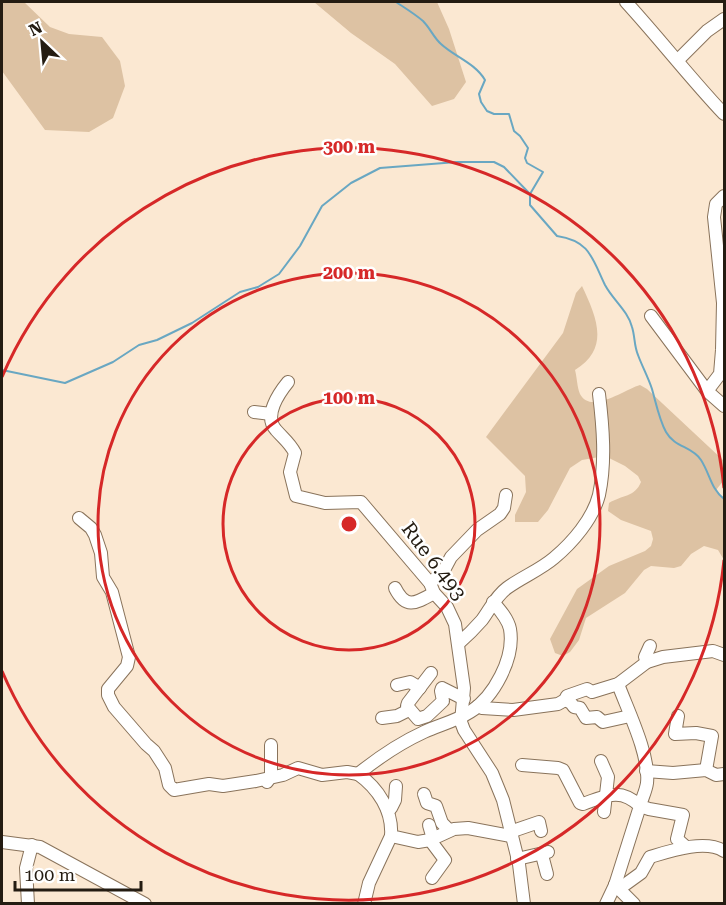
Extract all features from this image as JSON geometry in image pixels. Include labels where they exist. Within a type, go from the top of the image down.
[{"type":"street","points":[[626,2],[724,114]]},
{"type":"street","points":[[678,60],[707,31],[724,19]]},
{"type":"street","points":[[707,391],[720,374],[723,351],[723,303],[714,217],[716,204],[724,196]]},
{"type":"street","points":[[651,316],[707,391],[724,406]]},
{"type":"street","points":[[254,412],[271,414],[280,392],[288,382]]},
{"type":"street","points":[[459,643],[507,588],[552,560],[570,544],[589,518],[598,496],[601,472],[604,432],[599,394]]},
{"type":"street","name":"Rue 6.493","points":[[271,414],[272,425],[285,438],[294,453],[290,472],[296,496],[325,503],[361,502],[447,607],[455,624],[459,643],[464,699],[461,717]]},
{"type":"street","points":[[395,588],[401,600],[406,603],[421,601],[443,572],[451,557],[477,530],[500,514],[504,508],[506,495]]},
{"type":"street","points":[[79,518],[91,528],[95,535],[101,553],[103,577],[112,592],[129,657],[127,666],[108,689],[108,695],[125,720],[154,751],[165,768],[169,785],[174,790],[209,784],[223,786],[268,780],[297,768],[322,775],[347,772],[358,774],[366,780],[391,818],[391,836],[369,883],[364,903]]},
{"type":"street","points":[[358,774],[393,749],[461,717],[478,706],[500,677],[510,650],[510,628],[494,602]]},
{"type":"street","points":[[647,663],[645,657],[650,646]]},
{"type":"street","points":[[478,706],[513,710],[558,704],[575,692],[587,689],[592,692],[618,684],[647,663],[663,657],[713,651],[724,655]]},
{"type":"street","points":[[431,673],[408,703],[409,710],[418,719],[427,716],[443,701],[442,688],[464,699]]},
{"type":"street","points":[[397,685],[410,682],[420,688]]},
{"type":"street","points":[[606,903],[615,885],[647,784],[642,750],[618,684]]},
{"type":"street","points":[[565,700],[574,708],[580,708],[586,718],[597,717],[610,728],[630,716]]},
{"type":"street","points":[[382,718],[397,716],[409,710]]},
{"type":"street","points":[[678,716],[675,734],[696,733],[712,736],[706,770]]},
{"type":"street","points":[[461,717],[464,730],[492,773],[503,800],[517,859],[524,903]]},
{"type":"street","points":[[268,780],[271,745]]},
{"type":"street","points":[[601,761],[608,777],[604,812]]},
{"type":"street","points":[[522,765],[563,770],[580,803],[590,802],[606,795],[626,797],[649,809],[683,815],[677,839],[686,847]]},
{"type":"street","points":[[646,771],[673,773],[706,770],[716,775],[724,774]]},
{"type":"street","points":[[387,809],[391,808],[395,800],[396,786]]},
{"type":"street","points":[[424,794],[427,803],[436,806],[442,823],[449,830]]},
{"type":"street","points":[[391,836],[418,842],[431,840],[449,830],[477,829],[510,834],[539,822],[541,831]]},
{"type":"street","points":[[429,825],[431,840],[445,860],[432,878]]},
{"type":"street","points":[[2,842],[40,847],[145,903]]},
{"type":"street","points":[[28,903],[26,867],[32,845]]},
{"type":"street","points":[[615,885],[623,886],[639,874],[650,857],[686,847],[720,848],[724,851]]},
{"type":"street","points":[[517,859],[545,853],[547,874]]},
{"type":"street","points":[[615,885],[634,903]]},
{"type":"shaded area","points":[[2,2],[24,2],[50,27],[69,34],[102,37],[120,61],[125,86],[113,118],[89,132],[45,130],[2,71]]},
{"type":"shaded area","points":[[314,2],[437,2],[449,29],[466,82],[454,99],[432,106],[395,64],[351,33]]},
{"type":"shaded area","points":[[582,286],[595,320],[597,342],[586,361],[575,370],[580,394],[585,400],[600,401],[640,385],[724,461],[724,480],[716,490],[724,498],[724,560],[718,550],[704,546],[691,554],[681,566],[674,568],[651,566],[644,570],[625,593],[586,618],[579,640],[570,652],[563,656],[555,653],[550,639],[577,589],[609,566],[645,551],[651,546],[653,539],[651,531],[621,520],[608,511],[609,503],[632,493],[641,482],[638,476],[625,466],[605,456],[582,460],[570,468],[548,510],[538,522],[515,522],[515,515],[526,492],[525,476],[486,437],[563,333],[576,293]]},
{"type":"waterway","points":[[396,2],[423,21],[441,44],[481,74],[485,80],[479,94],[487,111],[494,114],[509,114],[514,131],[528,148],[525,158],[527,163],[543,172],[530,194],[530,205],[557,236],[577,242],[593,259],[605,285],[630,321],[637,352],[666,432],[674,441],[697,455],[716,491],[724,499]]},
{"type":"waterway","points":[[2,370],[65,383],[113,362],[139,345],[157,340],[192,323],[240,292],[258,287],[279,274],[300,246],[322,206],[351,183],[380,168],[457,162],[494,162],[504,167],[530,194]]}]
